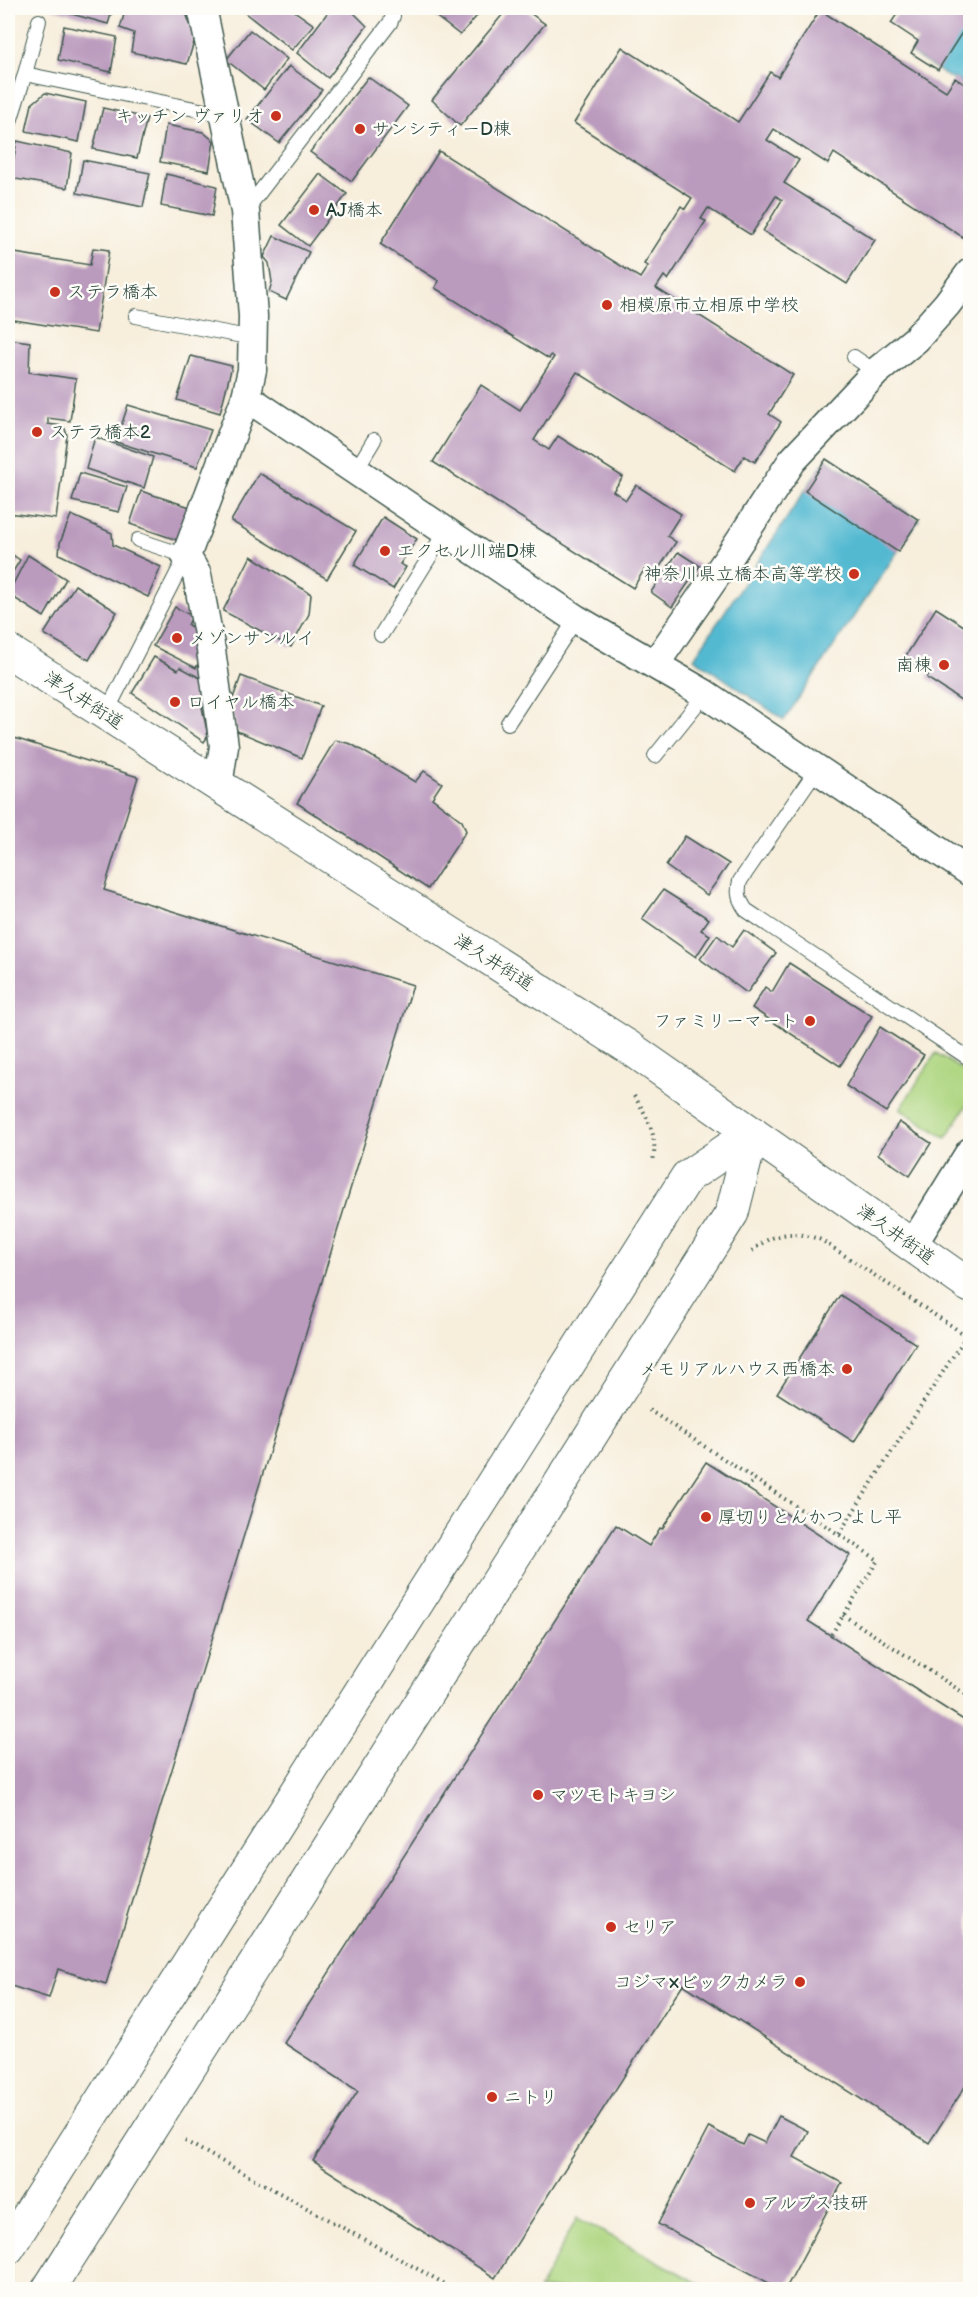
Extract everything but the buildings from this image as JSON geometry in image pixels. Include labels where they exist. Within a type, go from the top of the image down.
[{"type":"main road","name":"津久井街道","points":[[8,651],[633,1050],[970,1286]]},
{"type":"main road","points":[[8,2248],[687,1177],[752,1133]]},
{"type":"main road","points":[[48,2289],[732,1213],[752,1133]]},
{"type":"street","points":[[202,8],[245,211],[253,316],[252,370],[246,398],[186,556],[197,575],[224,746],[218,786]]},
{"type":"street","points":[[655,664],[722,552],[865,365],[916,339],[947,304],[970,273]]},
{"type":"street","points":[[246,398],[576,619],[705,694],[970,872]]},
{"type":"street","points":[[912,1246],[970,1152]]},
{"type":"lane","points":[[245,211],[390,23],[393,16],[392,8]]},
{"type":"lane","points":[[8,128],[39,21]]},
{"type":"lane","points":[[25,74],[224,115]]},
{"type":"lane","points":[[136,316],[253,338]]},
{"type":"lane","points":[[356,470],[374,440]]},
{"type":"lane","points":[[381,635],[445,532]]},
{"type":"lane","points":[[106,713],[186,556],[138,540]]},
{"type":"lane","points":[[508,723],[576,619]]},
{"type":"lane","points":[[655,756],[705,694]]},
{"type":"lane","points":[[818,769],[740,881],[737,891],[740,902],[746,910],[970,1059]]},
{"type":"path","points":[[748,1255],[765,1240],[778,1235],[806,1234],[821,1240],[968,1337],[839,1534]]},
{"type":"path","points":[[642,1419],[654,1400]]},
{"type":"path","points":[[648,1409],[878,1560],[831,1635]]},
{"type":"path","points":[[747,1489],[754,1479]]},
{"type":"path","points":[[843,1615],[970,1697]]},
{"type":"path","points":[[966,1722],[970,1715]]},
{"type":"path","points":[[190,2131],[184,2141],[456,2289]]},
{"type":"green space","points":[[936,1053],[970,1075],[970,1100],[946,1138],[900,1109]]},
{"type":"green space","points":[[577,2218],[709,2289],[539,2289]]},
{"type":"water","points":[[940,8],[970,8],[970,88],[911,53]]},
{"type":"water","points":[[826,459],[919,520],[784,720],[694,658]]},
{"type":"place","name":"キッチン ヴァリオ","points":[[276,116]]},
{"type":"place","name":"サンシティーD棟","points":[[360,129]]},
{"type":"place","name":"AJ橋本","points":[[314,210]]},
{"type":"place","name":"ステラ橋本","points":[[55,292]]},
{"type":"place","name":"相模原市立相原中学校","points":[[607,305]]},
{"type":"place","name":"ステラ橋本2","points":[[37,432]]},
{"type":"place","name":"エクセル川端D棟","points":[[385,551]]},
{"type":"place","name":"神奈川県立橋本高等学校","points":[[854,574]]},
{"type":"place","name":"メゾンサンルイ","points":[[177,638]]},
{"type":"place","name":"南棟","points":[[944,665]]},
{"type":"place","name":"ロイヤル橋本","points":[[175,702]]},
{"type":"place","name":"ファミリーマート","points":[[810,1021]]},
{"type":"place","name":"メモリアルハウス西橋本","points":[[847,1369]]},
{"type":"place","name":"厚切りとんかつ よし平","points":[[706,1517]]},
{"type":"place","name":"マツモトキヨシ","points":[[538,1795]]},
{"type":"place","name":"セリア","points":[[611,1927]]},
{"type":"place","name":"コジマ×ビックカメラ","points":[[800,1982]]},
{"type":"place","name":"ニトリ","points":[[492,2097]]},
{"type":"place","name":"アルプス技研","points":[[750,2203]]}]
